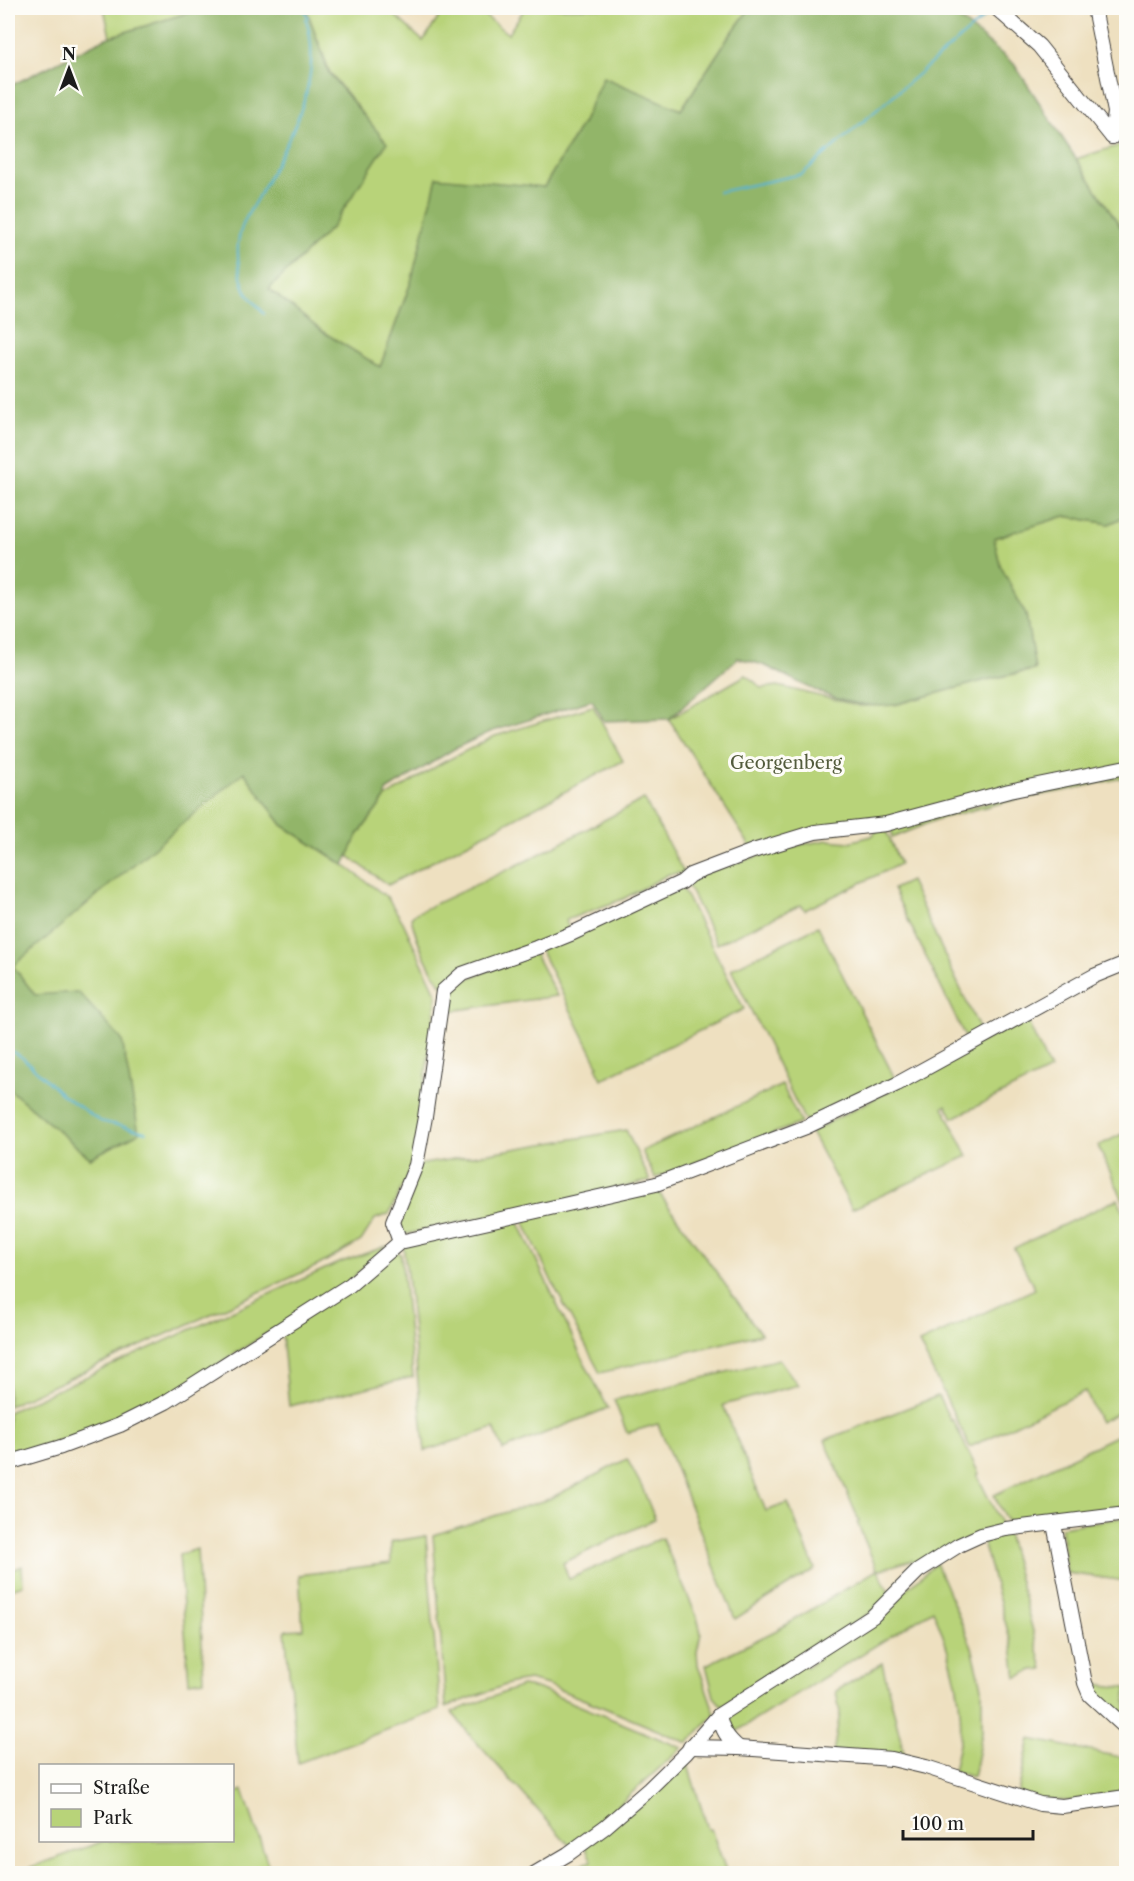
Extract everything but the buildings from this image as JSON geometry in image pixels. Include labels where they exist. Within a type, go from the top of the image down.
[{"type":"street","points":[[996,8],[1039,46],[1112,137],[1115,112],[1094,8]]},
{"type":"street","points":[[400,1242],[393,1222],[416,1165],[443,992],[462,974],[573,933],[682,882],[690,875],[753,851],[815,832],[886,824],[1009,791],[1126,767]]},
{"type":"street","points":[[8,1463],[62,1447],[120,1425],[166,1402],[350,1285],[400,1242],[656,1184],[795,1131],[897,1084],[1094,976],[1126,963]]},
{"type":"street","points":[[534,1874],[568,1854],[605,1827],[649,1789],[719,1715],[873,1616],[918,1571],[959,1545],[981,1535],[1006,1529],[1126,1514]]},
{"type":"street","points":[[1054,1524],[1085,1683],[1090,1695],[1126,1728]]},
{"type":"street","points":[[719,1715],[722,1728],[729,1740],[739,1748]]},
{"type":"street","points":[[690,1747],[739,1748],[892,1759],[972,1781],[1040,1804],[1062,1806],[1126,1797]]},
{"type":"green space","points":[[104,8],[203,8],[110,37]]},
{"type":"green space","points":[[203,8],[306,8],[329,73],[387,143],[332,227],[269,289],[323,332],[380,367],[411,282],[437,177],[544,187],[583,122],[603,77],[681,110],[750,8],[946,8],[1014,64],[1126,235],[1126,516],[1109,524],[1065,516],[994,538],[1000,565],[1026,615],[1035,669],[894,705],[876,706],[829,696],[766,666],[738,658],[669,719],[604,721],[592,700],[490,732],[454,749],[386,791],[386,797],[358,835],[344,865],[282,825],[244,772],[13,966],[35,995],[78,992],[122,1040],[139,1133],[90,1158],[8,1088],[8,87],[106,38]]},
{"type":"green space","points":[[306,8],[387,8],[423,41],[445,8],[475,8],[508,34],[525,8],[750,8],[681,110],[603,78],[583,122],[544,187],[411,282],[380,367],[323,332],[269,289],[332,227],[386,143],[330,73]]},
{"type":"green space","points":[[1126,143],[1126,235],[1076,159]]},
{"type":"green space","name":"Georgenberg","points":[[1065,516],[1109,524],[1126,516],[1126,767],[753,851],[669,719],[746,675],[762,688],[778,686],[860,706],[895,705],[990,679],[1035,670],[1026,615],[1000,565],[994,538]]},
{"type":"green space","points":[[593,706],[623,761],[388,885],[348,856],[358,835],[386,797],[442,763],[495,736]]},
{"type":"green space","points":[[1126,770],[1126,777],[1009,801],[938,819],[892,838],[891,826]]},
{"type":"green space","points":[[244,772],[282,825],[344,865],[387,897],[403,922],[437,995],[413,1165],[389,1214],[375,1219],[361,1241],[319,1265],[8,1406],[8,1088],[90,1158],[35,995],[12,966]]},
{"type":"green space","points":[[644,799],[684,873],[669,874],[623,899],[566,920],[569,930],[442,985],[427,962],[416,936],[411,918],[416,913],[528,860]]},
{"type":"green space","points":[[885,828],[900,864],[805,910],[801,905],[717,944],[687,884],[690,877],[787,847],[828,840],[849,842],[872,836],[877,830]]},
{"type":"green space","points":[[910,881],[983,1037],[969,1045],[893,889]]},
{"type":"green space","points":[[680,884],[744,1009],[602,1079],[596,1067],[598,1065],[540,949]]},
{"type":"green space","points":[[818,926],[895,1079],[809,1121],[804,1119],[731,969]]},
{"type":"green space","points":[[534,952],[557,996],[443,1012],[452,985]]},
{"type":"green space","points":[[1026,1018],[1050,1070],[953,1118],[946,1105],[943,1107],[968,1156],[852,1209],[811,1132]]},
{"type":"green space","points":[[782,1085],[801,1123],[655,1178],[642,1151]]},
{"type":"green space","points":[[626,1130],[650,1181],[402,1235],[399,1223],[418,1165]]},
{"type":"green space","points":[[1126,1132],[1126,1206],[1098,1146]]},
{"type":"green space","points":[[654,1186],[761,1334],[600,1373],[552,1282],[523,1219]]},
{"type":"green space","points":[[1118,1199],[1126,1217],[1126,1409],[1100,1422],[1085,1391],[970,1447],[919,1343],[1035,1289],[1014,1248]]},
{"type":"green space","points":[[515,1220],[519,1223],[608,1408],[503,1450],[494,1428],[425,1451],[403,1245]]},
{"type":"green space","points":[[387,1246],[347,1283],[161,1400],[116,1422],[8,1458],[8,1412],[336,1264]]},
{"type":"green space","points":[[396,1251],[401,1255],[413,1377],[289,1406],[282,1333]]},
{"type":"green space","points":[[779,1359],[798,1385],[723,1405],[766,1511],[788,1503],[815,1569],[735,1619],[658,1424],[627,1433],[614,1400]]},
{"type":"green space","points":[[938,1396],[951,1421],[953,1420],[979,1474],[977,1475],[1000,1521],[999,1526],[916,1565],[912,1560],[878,1570],[892,1599],[722,1706],[714,1697],[706,1665],[777,1630],[877,1570],[825,1440]]},
{"type":"green space","points":[[1126,1431],[1126,1509],[1014,1525],[1006,1520],[994,1495]]},
{"type":"green space","points":[[627,1459],[655,1519],[563,1563],[569,1579],[662,1538],[697,1617],[701,1633],[697,1652],[698,1665],[715,1714],[688,1743],[548,1685],[529,1680],[511,1683],[446,1707],[433,1535],[549,1499]]},
{"type":"green space","points":[[1126,1517],[1126,1581],[1067,1573],[1061,1527]]},
{"type":"green space","points":[[1006,1529],[1043,1669],[1033,1670],[1016,1678],[1012,1646],[981,1535]]},
{"type":"green space","points":[[426,1536],[440,1710],[298,1763],[285,1630],[303,1629],[299,1575],[391,1563],[391,1542]]},
{"type":"green space","points":[[197,1549],[204,1680],[189,1682],[179,1555]]},
{"type":"green space","points":[[936,1563],[972,1647],[982,1687],[982,1733],[973,1777],[953,1771],[960,1739],[960,1707],[950,1657],[933,1610],[729,1736],[722,1716],[802,1664],[807,1667],[818,1660],[816,1656],[913,1584]]},
{"type":"green space","points":[[22,1566],[23,1585],[8,1590],[8,1572]]},
{"type":"green space","points":[[882,1663],[905,1757],[833,1753],[840,1713],[836,1691]]},
{"type":"green space","points":[[1089,1683],[1126,1688],[1126,1723],[1095,1695]]},
{"type":"green space","points":[[522,1686],[539,1689],[682,1748],[571,1847],[452,1712]]},
{"type":"green space","points":[[1030,1739],[1126,1758],[1126,1791],[1072,1801],[1044,1800],[1018,1792]]},
{"type":"green space","points":[[681,1762],[687,1762],[708,1829],[711,1829],[727,1873],[577,1874],[573,1867],[592,1861],[585,1847]]},
{"type":"green space","points":[[243,1790],[271,1873],[20,1873],[20,1871],[101,1842],[234,1842],[234,1794]]},
{"type":"waterway","points":[[303,8],[308,17]]},
{"type":"waterway","points":[[719,192],[802,174],[993,10]]},
{"type":"waterway","points":[[264,314],[249,296],[242,282],[238,256],[239,236],[302,108],[307,91],[311,55],[306,19]]},
{"type":"waterway","points":[[8,1049],[23,1058],[61,1094],[100,1121],[146,1132]]}]
